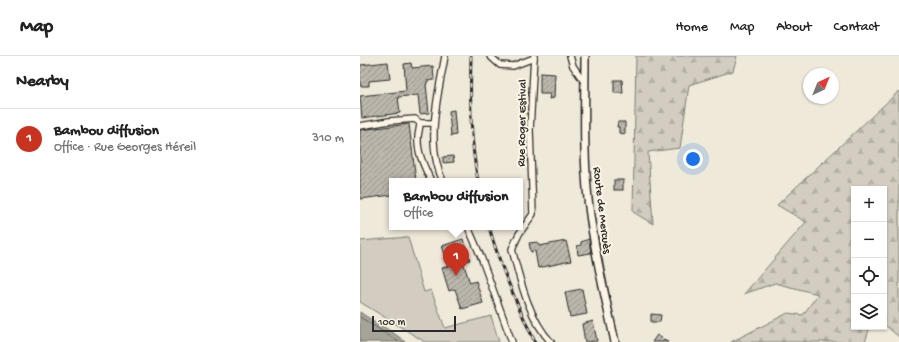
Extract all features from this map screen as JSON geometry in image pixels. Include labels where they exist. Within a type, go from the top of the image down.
[{"type":"main road","name":"Route de Mercuès","points":[[584,56],[588,200],[615,342]]},
{"type":"street","points":[[442,178],[437,168],[433,130],[444,56]]},
{"type":"street","name":"Rue Roger Estival","points":[[490,56],[500,65],[513,66],[534,57],[530,130],[533,214],[523,228]]},
{"type":"street","points":[[570,56],[573,66],[585,83]]},
{"type":"street","points":[[360,126],[389,121],[415,119],[420,123],[434,123]]},
{"type":"street","points":[[420,123],[418,146],[422,161],[430,178]]},
{"type":"street","points":[[469,230],[512,342]]},
{"type":"street","name":"Rue Roger Estival","points":[[522,230],[512,249],[524,292],[538,323],[551,342]]},
{"type":"green space","points":[[636,56],[737,56],[733,71],[689,85],[680,148],[648,152],[653,224],[633,212]]},
{"type":"green space","points":[[899,91],[899,337],[887,327],[887,186],[851,186],[851,330],[869,330],[865,342],[731,342],[788,313],[803,315],[818,294],[775,283],[744,294],[806,222],[777,205]]},
{"type":"green space","points":[[408,237],[424,292],[431,290],[445,328],[491,316],[499,342],[425,342],[360,302],[360,241]]},
{"type":"water","points":[[360,312],[395,334],[405,342],[360,342]]},
{"type":"building","points":[[388,62],[390,79],[369,81],[369,86],[360,86],[360,65]]},
{"type":"building","points":[[411,63],[412,68],[433,66],[434,80],[427,81],[426,84],[429,113],[420,114],[418,95],[398,97],[400,113],[362,118],[360,96],[406,91],[404,64]]},
{"type":"building","points":[[540,73],[555,74],[554,98],[549,99],[550,94],[540,94]]},
{"type":"building","points":[[614,80],[622,80],[623,93],[614,93]]},
{"type":"building","points":[[454,110],[456,135],[451,136],[449,111]]},
{"type":"building","points":[[618,122],[625,122],[625,134],[619,133],[619,127],[617,127]]},
{"type":"building","points":[[409,124],[416,178],[389,178],[389,195],[360,199],[360,130]]},
{"type":"building","points":[[453,156],[454,162],[443,163],[443,157]]},
{"type":"building","points":[[614,180],[623,180],[623,190],[614,190]]},
{"type":"building","points":[[463,239],[470,260],[463,262],[470,283],[476,281],[483,303],[462,309],[455,289],[449,291],[442,268],[449,266],[442,246]]},
{"type":"building","points":[[589,239],[591,253],[578,255],[577,246],[581,245],[581,242]]},
{"type":"building","points":[[566,241],[571,261],[538,268],[535,251],[531,252],[529,243],[538,242],[539,246]]},
{"type":"building","points":[[582,289],[587,314],[570,317],[565,292]]},
{"type":"building","points":[[651,314],[661,315],[660,322],[651,322]]},
{"type":"building","points":[[593,321],[597,341],[585,342],[582,324]]},
{"type":"building","points":[[657,335],[668,342],[652,342]]},
{"type":"railway","points":[[471,56],[471,119],[473,150],[477,178]]},
{"type":"railway","points":[[490,230],[509,286],[535,342]]},
{"type":"place","name":"Bambou diffusion","points":[[456,276]]}]
